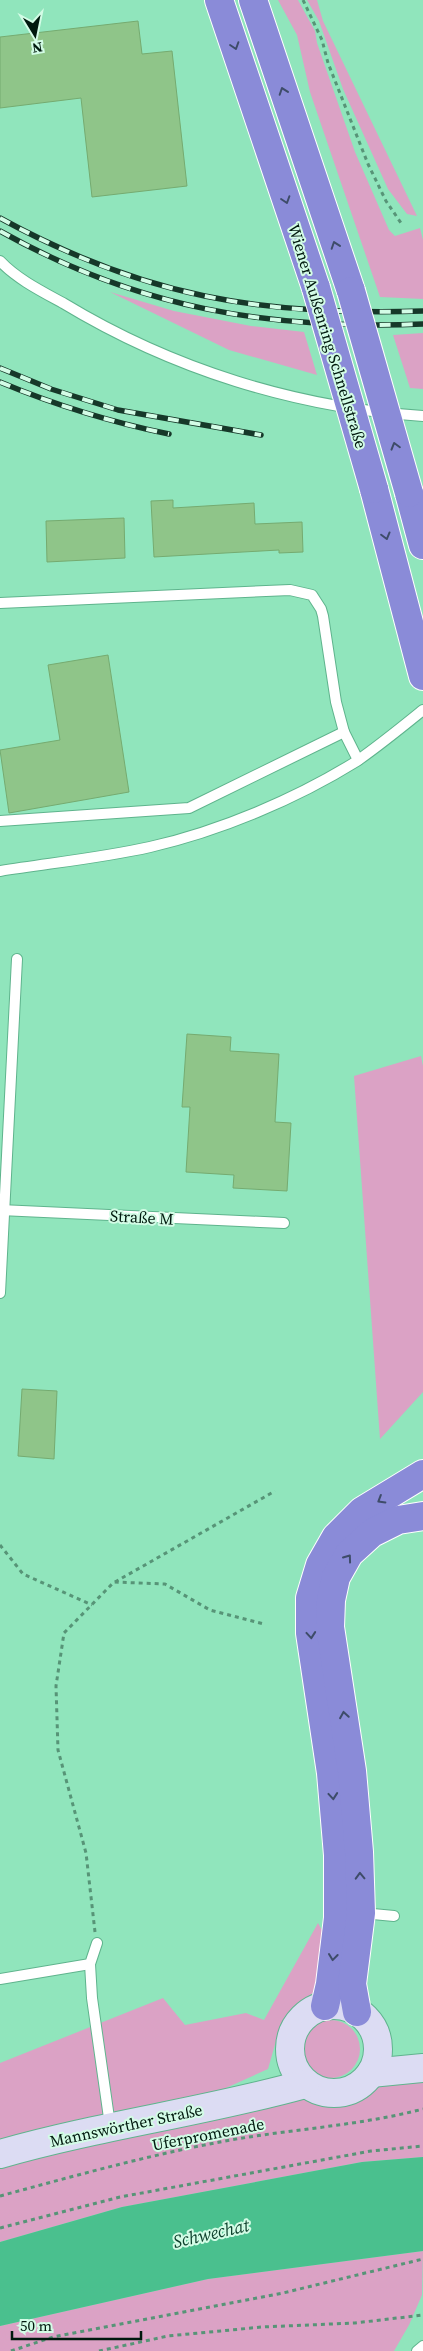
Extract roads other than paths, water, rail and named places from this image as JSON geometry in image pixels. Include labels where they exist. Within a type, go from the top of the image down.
[{"type":"highway","name":"Wiener Außenring Schnellstraße","points":[[220,0],[316,288],[374,489],[423,676]]},
{"type":"highway","name":"Wiener Außenring Schnellstraße","points":[[253,0],[351,291],[423,545]]},
{"type":"highway","points":[[325,2006],[330,1984],[338,1918],[338,1855],[331,1773],[310,1633],[310,1598],[320,1565],[336,1537],[362,1511],[423,1474]]},
{"type":"highway","points":[[357,2012],[352,1984],[361,1913],[352,1771],[330,1627],[331,1600],[336,1577],[349,1554],[372,1533],[398,1520],[423,1516]]},
{"type":"main road","points":[[325,2006],[342,2006],[357,2012],[371,2025],[378,2043],[377,2058],[371,2073],[358,2086],[341,2093],[322,2092],[306,2084],[295,2072],[290,2057],[290,2040],[297,2024],[309,2012],[325,2006]]},
{"type":"main road","points":[[378,2043],[422,2068]]},
{"type":"main road","points":[[252,2098],[290,2057]]},
{"type":"main road","points":[[371,2073],[422,2068]]},
{"type":"main road","name":"Mannswörther Straße","points":[[0,2154],[110,2126],[252,2098],[306,2084]]},
{"type":"lane","points":[[0,261],[9,271],[87,318],[131,341],[191,366],[303,401],[423,416]]},
{"type":"lane","points":[[0,603],[290,590],[312,595],[321,609],[336,702],[344,732],[358,760]]},
{"type":"lane","points":[[0,870],[150,847],[187,838],[230,823],[335,774],[358,760],[423,710]]},
{"type":"lane","points":[[0,820],[189,808],[344,732]]},
{"type":"lane","points":[[0,1293],[2,1210],[18,960]]},
{"type":"lane","name":"Straße M","points":[[2,1210],[284,1223]]},
{"type":"lane","points":[[361,1913],[394,1916]]},
{"type":"lane","points":[[97,1943],[90,1964],[92,1998],[110,2126]]},
{"type":"lane","points":[[0,1979],[90,1964]]},
{"type":"lane","points":[[417,2351],[423,2346]]},
{"type":"water","name":"Schwechat","points":[[423,2157],[423,2251],[208,2279],[0,2326],[0,2242],[122,2207],[362,2162]]},
{"type":"railway","points":[[0,218],[53,245],[104,267],[154,283],[205,296],[256,305],[309,310],[364,312],[423,311]]},
{"type":"railway","points":[[0,231],[51,257],[102,279],[153,296],[205,309],[257,318],[311,323],[366,325],[423,324]]},
{"type":"railway","points":[[0,368],[51,389],[118,410],[261,435]]},
{"type":"railway","points":[[0,382],[83,412],[169,434]]}]
